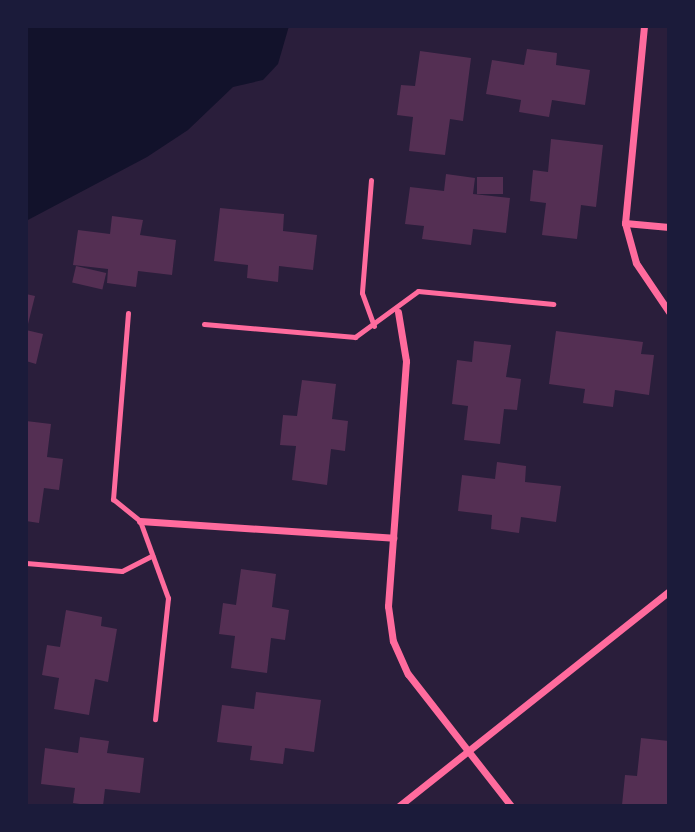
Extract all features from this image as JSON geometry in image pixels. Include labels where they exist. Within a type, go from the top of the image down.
[{"type":"street","points":[[643,26],[625,223],[635,263],[669,312]]},
{"type":"street","points":[[625,223],[669,227]]},
{"type":"street","points":[[398,312],[406,360],[388,606],[396,650],[467,752],[511,806]]},
{"type":"street","points":[[139,522],[393,538]]},
{"type":"street","points":[[400,806],[669,591]]},
{"type":"lane","points":[[371,180],[362,293],[374,326]]},
{"type":"lane","points":[[204,324],[355,337],[398,312],[418,291],[553,304]]},
{"type":"lane","points":[[128,313],[113,499],[139,522],[168,598],[155,719]]},
{"type":"lane","points":[[26,564],[122,571],[152,556]]},
{"type":"shaded area","points":[[26,26],[669,26],[669,806],[26,806]]},
{"type":"shaded area","points":[[26,26],[289,26],[278,64],[263,80],[233,87],[188,130],[147,157],[26,221]]},
{"type":"building","points":[[527,49],[557,53],[556,65],[590,70],[585,105],[552,100],[549,117],[519,112],[521,100],[486,94],[492,60],[524,65]]},
{"type":"building","points":[[420,51],[471,58],[463,121],[450,119],[445,155],[409,151],[413,117],[397,115],[401,85],[415,86]]},
{"type":"building","points":[[551,139],[603,145],[596,207],[581,205],[577,239],[542,235],[546,203],[530,201],[533,170],[548,172]]},
{"type":"building","points":[[446,174],[475,178],[473,194],[510,198],[506,233],[473,229],[471,245],[422,239],[424,226],[405,224],[410,187],[444,191]]},
{"type":"building","points":[[477,177],[503,177],[503,194],[477,194]]},
{"type":"building","points":[[220,208],[284,214],[283,231],[317,235],[313,270],[279,266],[278,282],[247,278],[248,265],[214,261]]},
{"type":"building","points":[[112,216],[143,220],[140,235],[176,240],[172,275],[138,271],[136,287],[107,283],[108,269],[73,265],[78,230],[110,234]]},
{"type":"building","points":[[76,266],[106,273],[102,290],[72,283]]},
{"type":"building","points":[[26,294],[35,296],[27,328],[26,328]]},
{"type":"building","points":[[26,330],[43,334],[36,364],[26,361]]},
{"type":"building","points":[[556,331],[643,342],[641,354],[654,355],[649,395],[615,390],[613,407],[583,403],[585,389],[549,384]]},
{"type":"building","points":[[474,341],[511,345],[506,377],[521,379],[517,410],[504,409],[500,444],[464,440],[468,406],[452,404],[457,360],[472,362]]},
{"type":"building","points":[[302,380],[336,384],[332,419],[348,421],[345,451],[331,449],[327,485],[292,480],[296,446],[280,445],[283,415],[297,416]]},
{"type":"building","points":[[26,421],[51,424],[47,457],[63,459],[59,490],[44,488],[39,523],[26,521]]},
{"type":"building","points":[[497,462],[526,466],[525,482],[561,486],[556,522],[521,517],[519,533],[491,529],[492,515],[458,511],[462,475],[495,479]]},
{"type":"building","points":[[241,569],[276,574],[272,607],[289,610],[285,640],[271,638],[267,673],[231,668],[235,636],[219,634],[223,603],[236,605]]},
{"type":"building","points":[[66,610],[102,617],[101,626],[117,629],[108,682],[95,679],[89,715],[54,709],[59,678],[42,675],[47,645],[60,647]]},
{"type":"building","points":[[256,692],[321,700],[314,752],[285,748],[283,764],[250,760],[252,746],[217,742],[222,705],[254,709]]},
{"type":"building","points":[[80,737],[109,741],[107,753],[144,758],[140,793],[105,789],[103,806],[94,806],[73,803],[75,788],[41,784],[45,748],[78,753]]},
{"type":"building","points":[[641,738],[669,741],[669,806],[622,805],[625,775],[637,776]]}]
